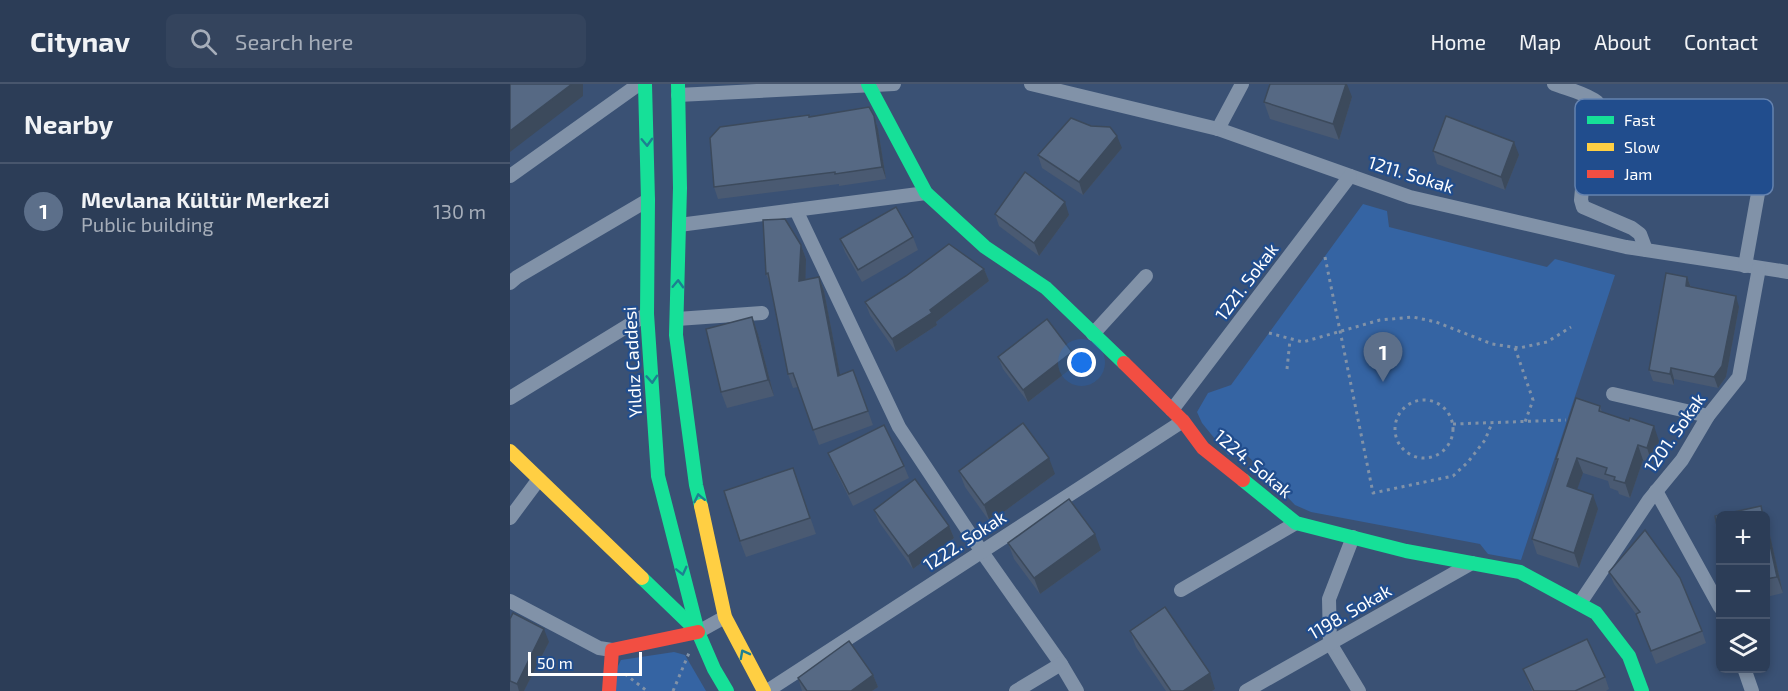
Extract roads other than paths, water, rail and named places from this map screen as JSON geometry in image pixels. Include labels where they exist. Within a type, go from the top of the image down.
[{"type":"street","points":[[510,176],[639,84]]},
{"type":"street","name":"Yıldız Caddesi","points":[[645,84],[648,200],[647,314],[658,476],[698,632]]},
{"type":"street","points":[[765,691],[725,617],[696,485],[680,369],[677,319],[678,90],[894,84]]},
{"type":"street","name":"1211. Sokak","points":[[1031,84],[1218,129],[1410,197],[1646,250],[1788,272]]},
{"type":"street","points":[[1218,129],[1242,84]]},
{"type":"street","points":[[1554,84],[1591,99]]},
{"type":"street","name":"1224. Sokak","points":[[868,85],[926,193],[985,247],[1046,288],[1183,421],[1203,448],[1296,523],[1406,551],[1520,572],[1596,613],[1629,656],[1642,691]]},
{"type":"street","name":"1221. Sokak","points":[[1172,410],[1350,176]]},
{"type":"street","points":[[679,225],[926,193]]},
{"type":"street","points":[[1581,195],[1583,207],[1632,228],[1640,234],[1646,250]]},
{"type":"street","points":[[1745,266],[1758,195]]},
{"type":"street","points":[[510,283],[648,200]]},
{"type":"street","points":[[796,210],[899,427],[982,552],[1061,664],[1077,691]]},
{"type":"street","name":"1201. Sokak","points":[[1580,603],[1656,491],[1682,460],[1708,416],[1739,376],[1759,268]]},
{"type":"street","points":[[1093,334],[1146,276]]},
{"type":"street","points":[[510,398],[647,314]]},
{"type":"street","points":[[677,319],[762,314]]},
{"type":"street","points":[[1613,394],[1708,416]]},
{"type":"street","name":"1222. Sokak","points":[[765,691],[1183,421]]},
{"type":"street","points":[[510,451],[698,632],[714,669],[727,691]]},
{"type":"street","points":[[510,518],[539,479]]},
{"type":"street","points":[[1656,491],[1716,600]]},
{"type":"street","points":[[1181,590],[1296,523]]},
{"type":"street","points":[[1353,537],[1329,599],[1330,643],[1359,691]]},
{"type":"street","name":"1198. Sokak","points":[[1246,691],[1472,563]]},
{"type":"street","points":[[510,601],[599,648],[612,650],[698,632],[725,617]]},
{"type":"street","points":[[609,691],[612,650]]},
{"type":"street","points":[[1016,691],[1061,664]]},
{"type":"street","points":[[1745,673],[1752,691]]},
{"type":"place","name":"Mevlana Kültür Merkezi","points":[[1383,382]]}]
